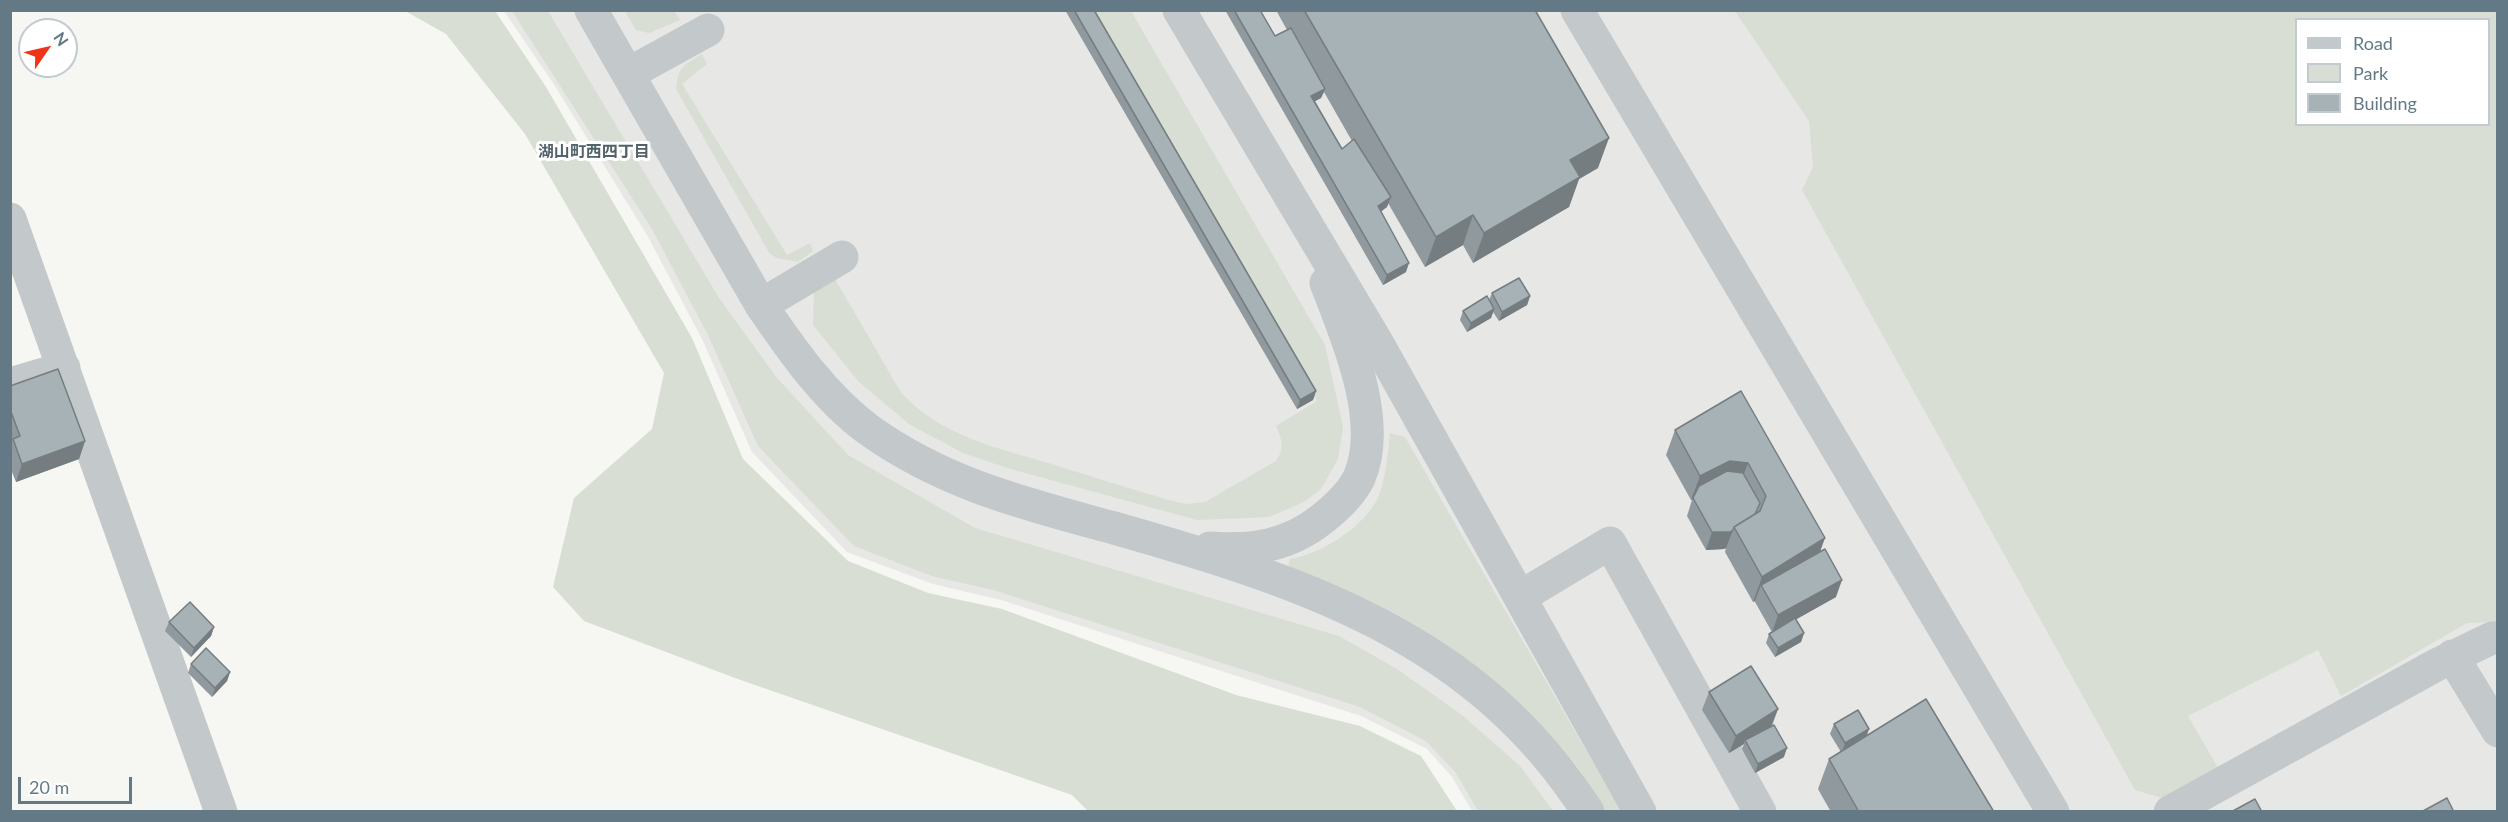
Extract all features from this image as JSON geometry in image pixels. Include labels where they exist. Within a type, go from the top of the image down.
[{"type":"street","points":[[591,10],[761,305],[779,332],[836,399],[867,428],[938,472],[989,492],[1176,546],[1334,602],[1368,617],[1423,647],[1478,688],[1554,762],[1588,812]]},
{"type":"street","points":[[1179,10],[1285,184],[1378,344],[1640,812]]},
{"type":"street","points":[[1576,10],[2054,812]]},
{"type":"street","points":[[628,74],[708,30]]},
{"type":"street","points":[[1176,546],[1247,550],[1280,544],[1310,529],[1338,506],[1358,480],[1364,465],[1368,427],[1358,378],[1334,304],[1285,184]]},
{"type":"street","points":[[10,219],[221,812]]},
{"type":"street","points":[[761,305],[842,257]]},
{"type":"street","points":[[10,384],[64,368]]},
{"type":"street","points":[[1520,597],[1610,543],[1760,812]]},
{"type":"street","points":[[2170,812],[2452,656],[2492,638],[2498,638]]},
{"type":"street","points":[[2452,656],[2498,731]]},
{"type":"shaded area","points":[[504,11],[2497,11],[2497,811],[1472,811],[1452,777],[1427,749],[1361,716],[1001,600],[933,584],[847,552],[752,452],[702,339],[647,235],[553,83]]},
{"type":"green space","points":[[405,11],[495,11],[546,87],[692,338],[743,459],[848,561],[928,593],[1002,609],[1236,695],[1360,726],[1421,756],[1457,811],[1088,811],[1072,795],[735,678],[584,621],[553,587],[574,498],[652,429],[664,373],[525,134],[446,34]]},
{"type":"green space","points":[[512,11],[548,11],[719,298],[777,378],[848,455],[975,528],[1339,636],[1397,669],[1462,715],[1520,766],[1553,811],[1478,811],[1456,773],[1426,741],[1360,707],[993,590],[932,576],[854,546],[758,446],[708,335],[652,229]]},
{"type":"green space","points":[[625,11],[674,11],[680,20],[649,33],[636,30]]},
{"type":"green space","points":[[1088,11],[1131,11],[1325,345],[1343,427],[1338,459],[1321,489],[1304,502],[1269,517],[1197,520],[1007,468],[963,453],[909,424],[859,382],[813,325],[814,291],[835,279],[900,391],[933,419],[952,430],[992,446],[1155,496],[1186,504],[1205,502],[1276,461],[1282,444],[1276,426],[1317,401]]},
{"type":"green space","points":[[1735,11],[2497,11],[2497,622],[2467,623],[2341,696],[2318,650],[2188,716],[2218,768],[2166,799],[2135,790],[1802,190],[1813,167],[1809,121]]},
{"type":"green space","points":[[702,54],[707,64],[682,84],[787,255],[810,243],[813,251],[798,262],[777,258],[770,254],[676,89],[680,71]]},
{"type":"green space","points":[[1390,433],[1405,437],[1621,811],[1605,811],[1579,769],[1562,749],[1518,703],[1459,653],[1428,632],[1361,596],[1288,568],[1290,559],[1316,551],[1355,527],[1374,505],[1384,478]]},
{"type":"building","points":[[1074,10],[1094,10],[1316,391],[1300,400]]},
{"type":"building","points":[[1234,10],[1260,10],[1275,36],[1291,28],[1325,89],[1311,96],[1342,149],[1354,139],[1391,197],[1378,206],[1409,263],[1387,275]]},
{"type":"building","points":[[1304,10],[1535,10],[1609,138],[1570,160],[1580,177],[1484,233],[1473,215],[1436,237]]},
{"type":"building","points":[[1519,278],[1530,296],[1502,312],[1492,293]]},
{"type":"building","points":[[1487,296],[1494,309],[1471,323],[1463,311]]},
{"type":"building","points":[[58,369],[85,441],[22,464],[13,439],[20,436],[10,409],[10,386]]},
{"type":"building","points":[[1741,391],[1825,538],[1762,577],[1734,527],[1760,511],[1766,496],[1748,463],[1730,461],[1700,476],[1675,430]]},
{"type":"building","points":[[1727,471],[1743,473],[1760,503],[1755,514],[1730,532],[1712,532],[1693,498],[1699,486]]},
{"type":"building","points":[[1825,549],[1842,580],[1778,615],[1761,585]]},
{"type":"building","points":[[190,602],[214,627],[194,648],[169,622]]},
{"type":"building","points":[[1795,618],[1804,633],[1778,648],[1769,634]]},
{"type":"building","points":[[206,648],[230,672],[215,688],[191,664]]},
{"type":"building","points":[[1751,666],[1778,709],[1736,736],[1709,692]]},
{"type":"building","points":[[1926,699],[1994,812],[1859,812],[1829,759]]},
{"type":"building","points":[[1858,710],[1869,729],[1845,743],[1834,724]]},
{"type":"building","points":[[1774,725],[1787,748],[1758,764],[1745,740]]},
{"type":"building","points":[[2447,798],[2454,812],[2423,812],[2423,811]]},
{"type":"building","points":[[2255,799],[2262,812],[2231,812]]},
{"type":"district","name":"湖山町西四丁目","points":[[594,152]]}]
